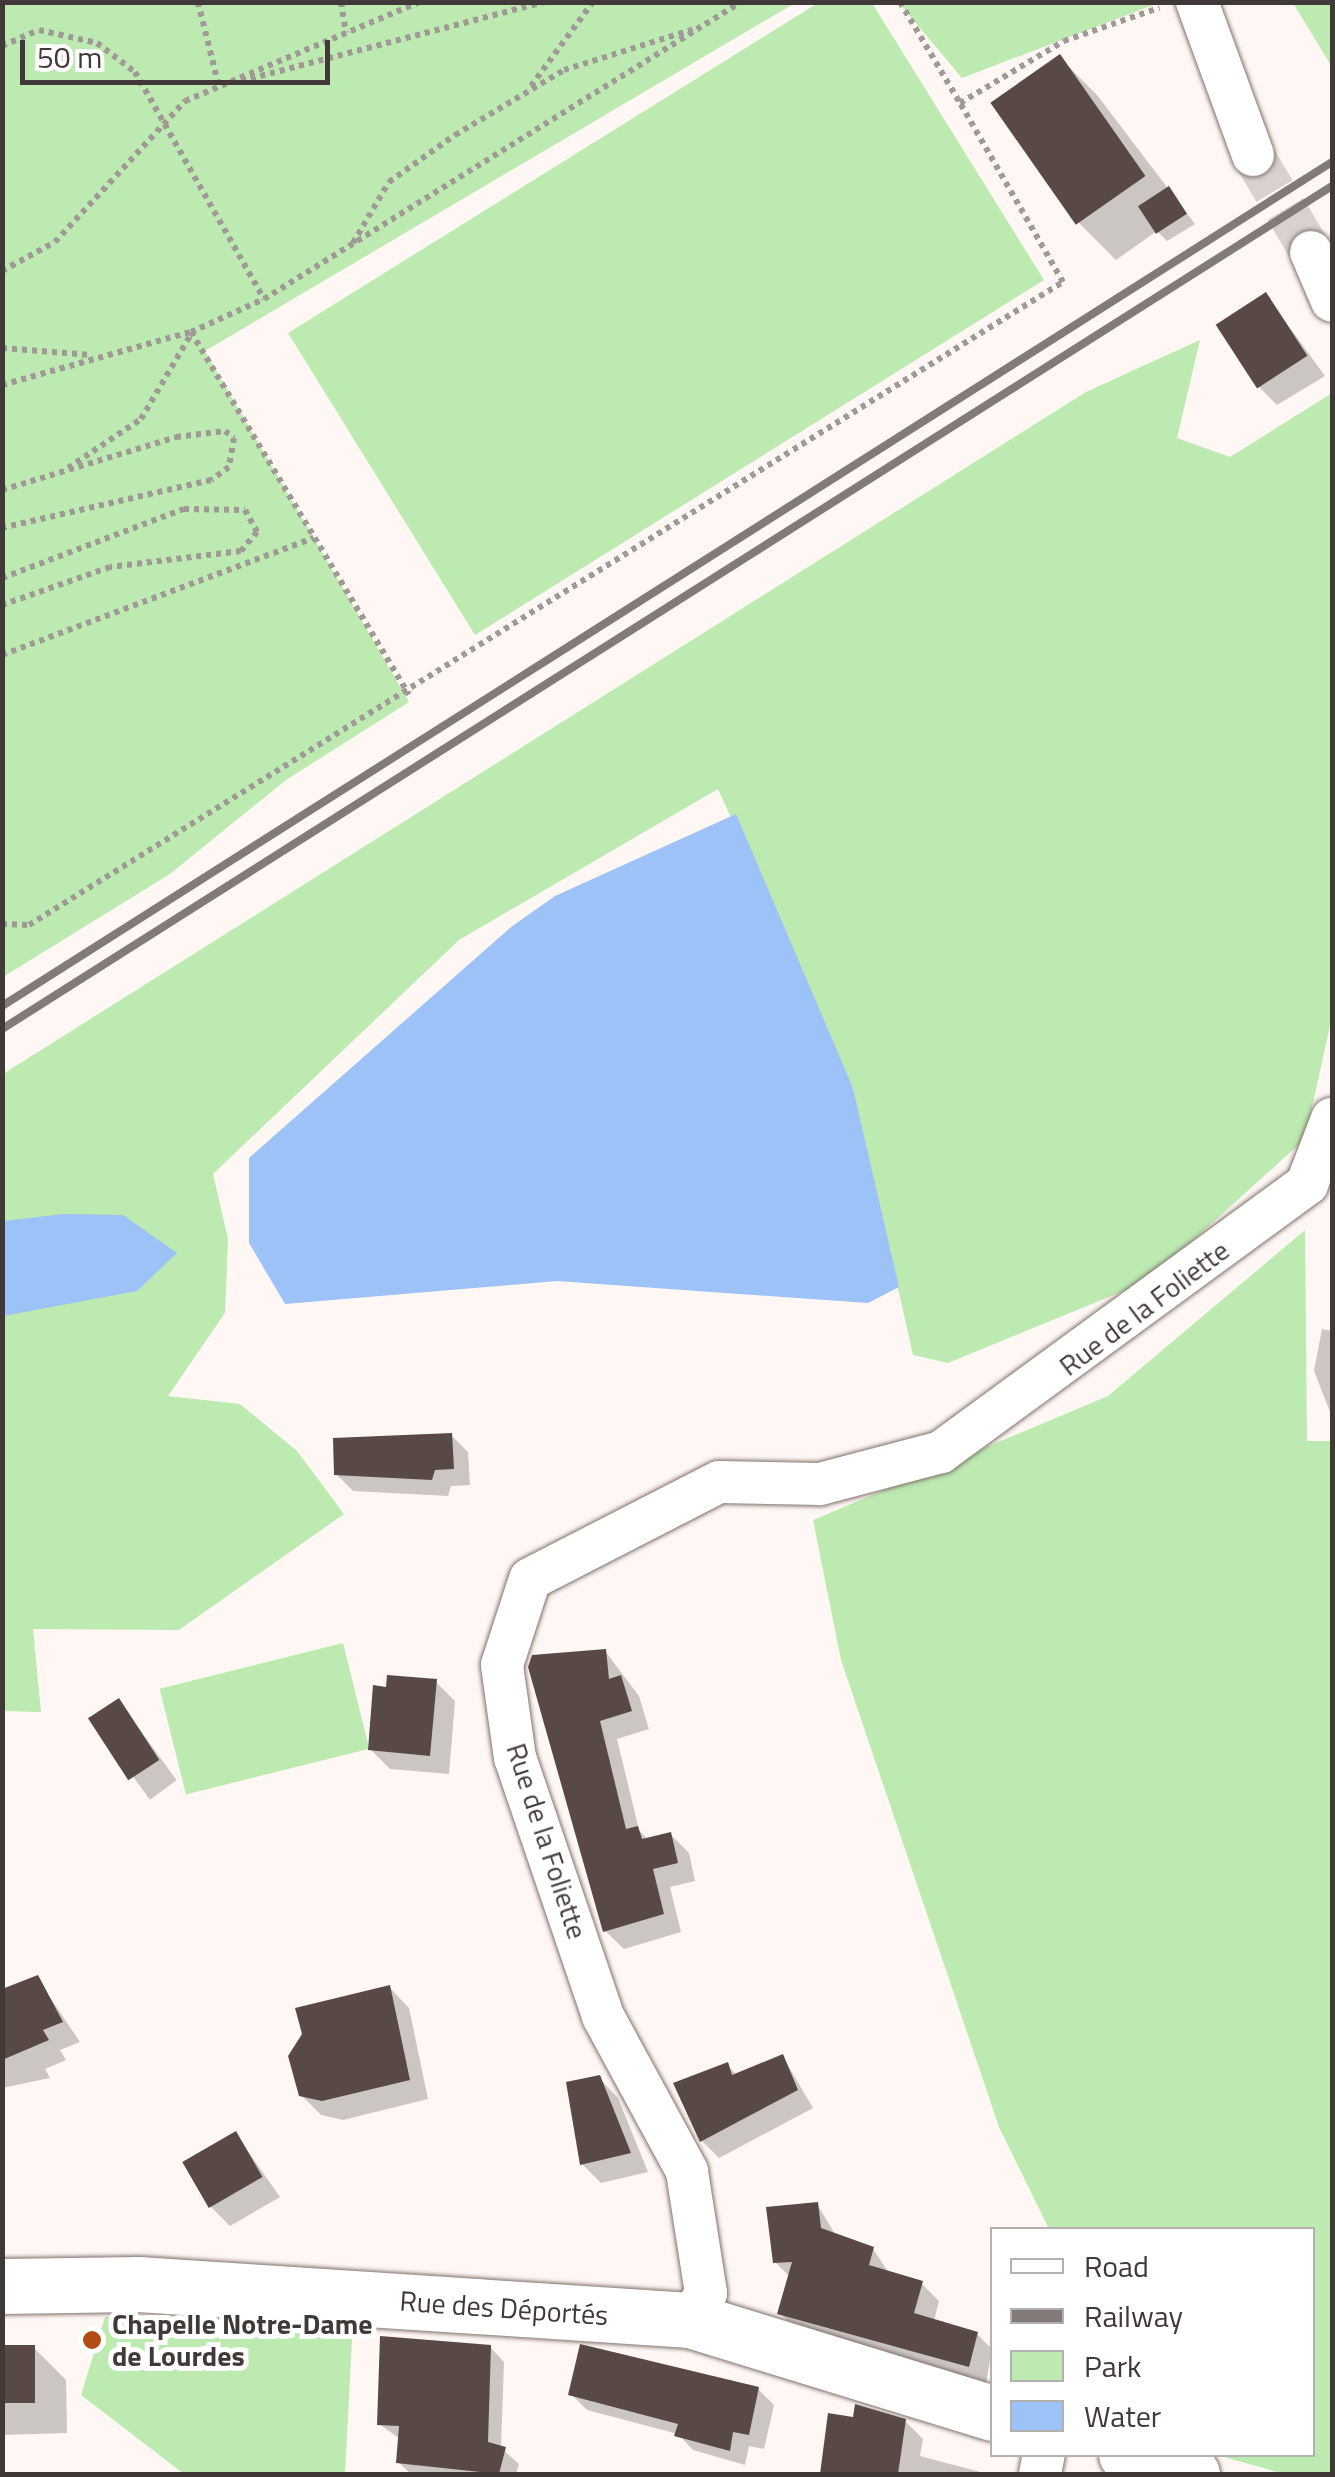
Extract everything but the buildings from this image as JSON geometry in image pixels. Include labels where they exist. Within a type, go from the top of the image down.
[{"type":"street","points":[[1196,2],[1253,155]]},
{"type":"street","points":[[1311,252],[1332,300]]},
{"type":"street","name":"Rue de la Foliette","points":[[690,2320],[706,2293],[688,2171],[604,2016],[516,1758],[502,1666],[530,1579],[719,1482],[820,1484],[941,1452],[1307,1184],[1332,1118]]},
{"type":"street","name":"Rue des Déportés","points":[[2,2286],[138,2284],[690,2320],[990,2413]]},
{"type":"street","points":[[1136,2457],[1192,2474]]},
{"type":"path","points":[[198,2],[219,87]]},
{"type":"path","points":[[341,2],[346,33]]},
{"type":"path","points":[[2,271],[56,242],[161,120],[219,87],[419,2]]},
{"type":"path","points":[[219,87],[545,2]]},
{"type":"path","points":[[528,91],[593,2]]},
{"type":"path","points":[[2,385],[191,332],[264,299],[742,2]]},
{"type":"path","points":[[2,924],[29,925],[409,695],[1064,282],[900,2]]},
{"type":"path","points":[[960,102],[1064,41],[1174,2]]},
{"type":"path","points":[[352,244],[389,182],[528,91],[564,70],[705,26]]},
{"type":"path","points":[[2,46],[39,30],[98,43],[136,72],[264,299]]},
{"type":"path","points":[[191,332],[409,695]]},
{"type":"path","points":[[61,473],[141,419],[191,332]]},
{"type":"path","points":[[2,348],[98,356]]},
{"type":"path","points":[[2,490],[176,437],[225,431],[234,438],[228,467],[210,480],[2,528]]},
{"type":"path","points":[[2,578],[184,509],[245,510],[257,532],[240,551],[110,566],[2,605]]},
{"type":"path","points":[[2,655],[314,538]]},
{"type":"path","points":[[240,551],[248,563]]},
{"type":"green space","points":[[3,2],[795,3],[205,351],[409,702],[286,780],[170,874],[3,977]]},
{"type":"green space","points":[[899,2],[1161,2],[962,78],[899,3]]},
{"type":"green space","points":[[818,3],[872,3],[1044,280],[475,635],[288,333]]},
{"type":"green space","points":[[1293,3],[1332,3],[1332,67],[1321,49]]},
{"type":"green space","points":[[1200,340],[1177,438],[1230,457],[1332,393],[1332,1017],[1305,1139],[1148,1281],[948,1363],[913,1355],[853,1088],[718,789],[459,940],[213,1174],[228,1239],[225,1313],[168,1396],[240,1404],[297,1451],[344,1514],[179,1630],[33,1629],[41,1712],[3,1711],[3,1074],[1086,392]]},
{"type":"green space","points":[[1305,1230],[1307,1441],[1332,1441],[1332,2474],[1284,2474],[1224,2457],[1315,2457],[1315,2227],[1048,2227],[999,2127],[841,1660],[813,1520],[1108,1396]]},
{"type":"green space","points":[[343,1643],[369,1749],[186,1794],[160,1689]]},
{"type":"green space","points":[[105,2317],[353,2320],[345,2474],[184,2474],[81,2395]]},
{"type":"water","points":[[736,814],[853,1088],[899,1287],[868,1303],[557,1281],[285,1304],[249,1243],[249,1158],[511,927],[555,896]]},
{"type":"water","points":[[63,1214],[123,1215],[177,1253],[137,1291],[3,1316],[3,1221]]},
{"type":"tunnel","points":[[1253,155],[1311,252]]},
{"type":"railway","points":[[2,1006],[1332,162]]},
{"type":"railway","points":[[2,1029],[1332,186]]},
{"type":"place","name":"Chapelle Notre-Dame de Lourdes","points":[[92,2340]]}]
